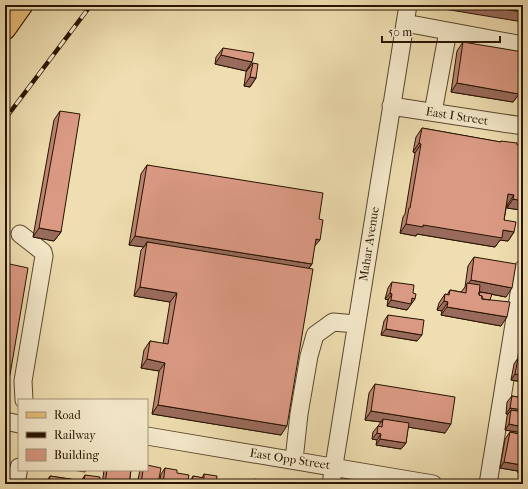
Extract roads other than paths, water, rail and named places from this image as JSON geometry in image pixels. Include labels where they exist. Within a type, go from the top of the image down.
[{"type":"main road","points":[[5,29],[22,5]]},
{"type":"street","name":"Mahar Avenue","points":[[331,484],[408,5]]},
{"type":"street","points":[[405,23],[523,45]]},
{"type":"street","points":[[433,112],[448,31]]},
{"type":"street","name":"East I Street","points":[[391,106],[523,126]]},
{"type":"street","points":[[20,234],[43,252],[44,256],[23,381],[24,399]]},
{"type":"street","points":[[488,484],[523,269]]},
{"type":"street","points":[[294,460],[299,414],[309,356],[316,335],[333,322],[356,324]]},
{"type":"street","points":[[5,421],[18,424]]},
{"type":"street","name":"East Opp Street","points":[[148,436],[334,466],[433,484]]},
{"type":"street","points":[[16,484],[18,471]]},
{"type":"railway","points":[[5,119],[91,5]]}]
